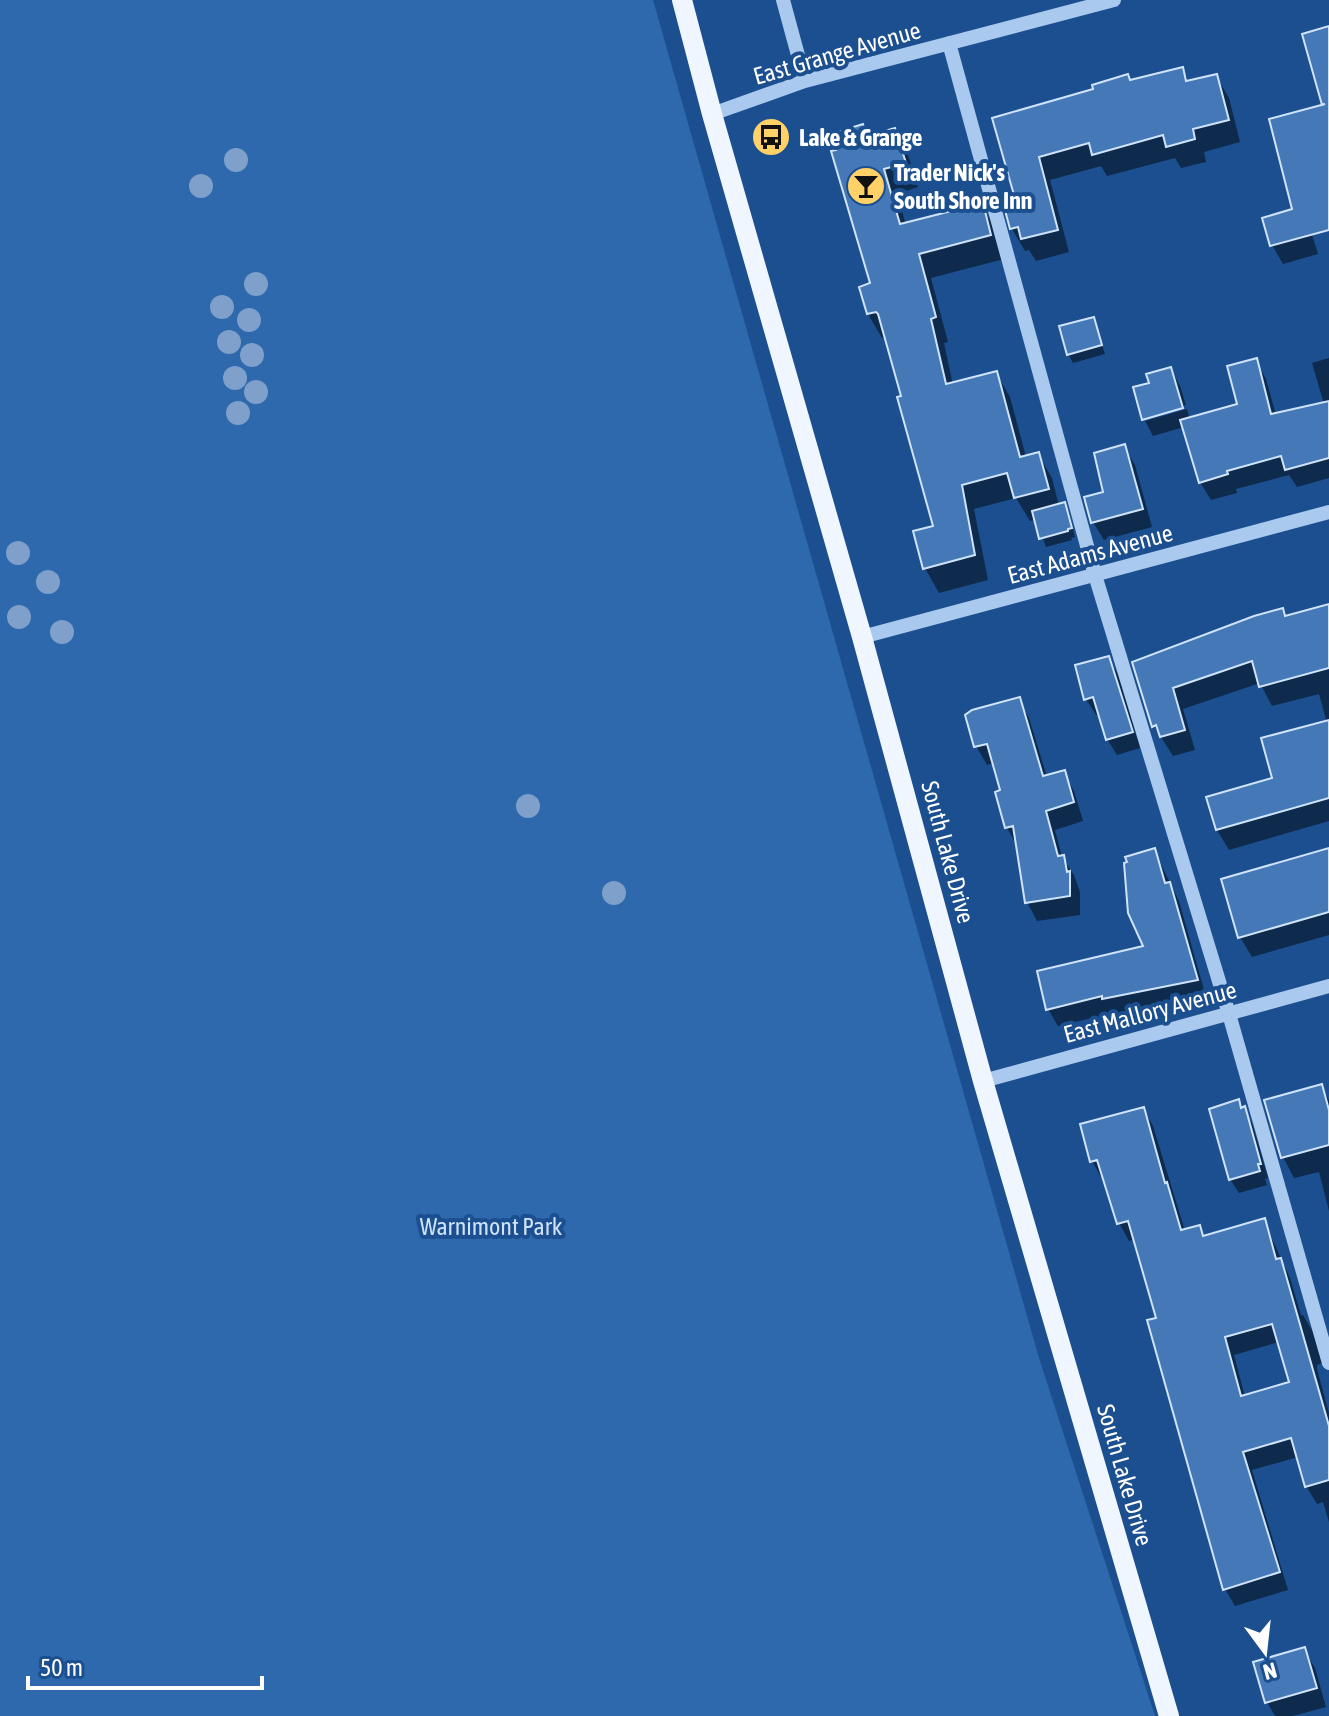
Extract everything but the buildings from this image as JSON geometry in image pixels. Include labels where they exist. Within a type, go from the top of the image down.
[{"type":"main road","name":"South Lake Drive","points":[[682,0],[862,637],[983,1081],[1169,1716]]},
{"type":"street","points":[[783,0],[805,81]]},
{"type":"street","name":"East Grange Avenue","points":[[712,114],[805,81],[1114,0]]},
{"type":"street","points":[[949,43],[1095,575],[1229,1014],[1329,1363]]},
{"type":"street","name":"East Adams Avenue","points":[[862,637],[1329,512]]},
{"type":"street","name":"East Mallory Avenue","points":[[983,1081],[1329,986]]},
{"type":"green space","name":"Warnimont Park","points":[[0,0],[653,0],[1039,1358],[1155,1716],[0,1716]]},
{"type":"place","name":"Lake & Grange","points":[[771,137]]},
{"type":"place","name":"Trader Nick's South Shore Inn","points":[[866,186]]}]
